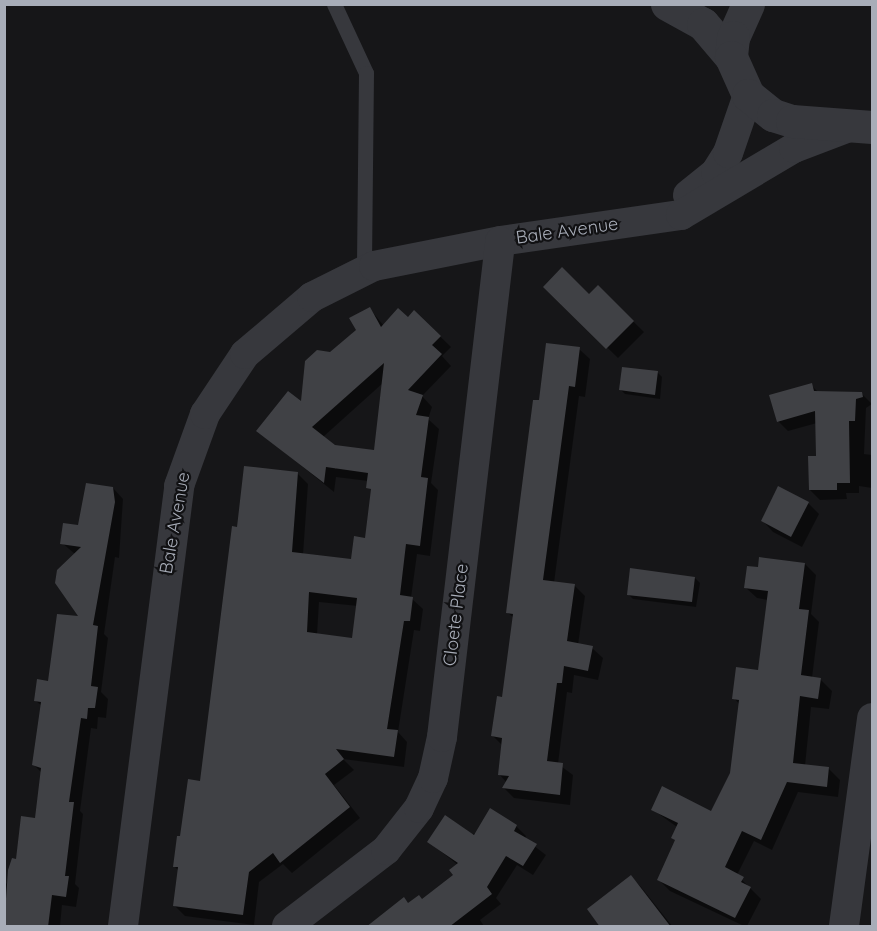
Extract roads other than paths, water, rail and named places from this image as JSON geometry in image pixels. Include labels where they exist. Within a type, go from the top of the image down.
[{"type":"street","points":[[667,4],[703,24],[730,57],[748,95],[773,115],[792,121],[861,127]]},
{"type":"street","points":[[730,57],[733,37],[748,4]]},
{"type":"street","name":"Bale Avenue","points":[[650,219],[703,186],[716,172],[740,127],[748,95]]},
{"type":"street","name":"Bale Avenue","points":[[123,927],[168,558],[179,486],[189,451],[205,414],[245,354],[312,297],[364,271],[409,257],[500,241],[681,215],[794,147],[861,127]]},
{"type":"street","name":"Cloete Place","points":[[288,927],[386,850],[419,808],[433,778],[442,737],[500,241]]},
{"type":"street","points":[[844,927],[873,718]]},
{"type":"lane","points":[[334,4],[365,64],[364,271]]}]
